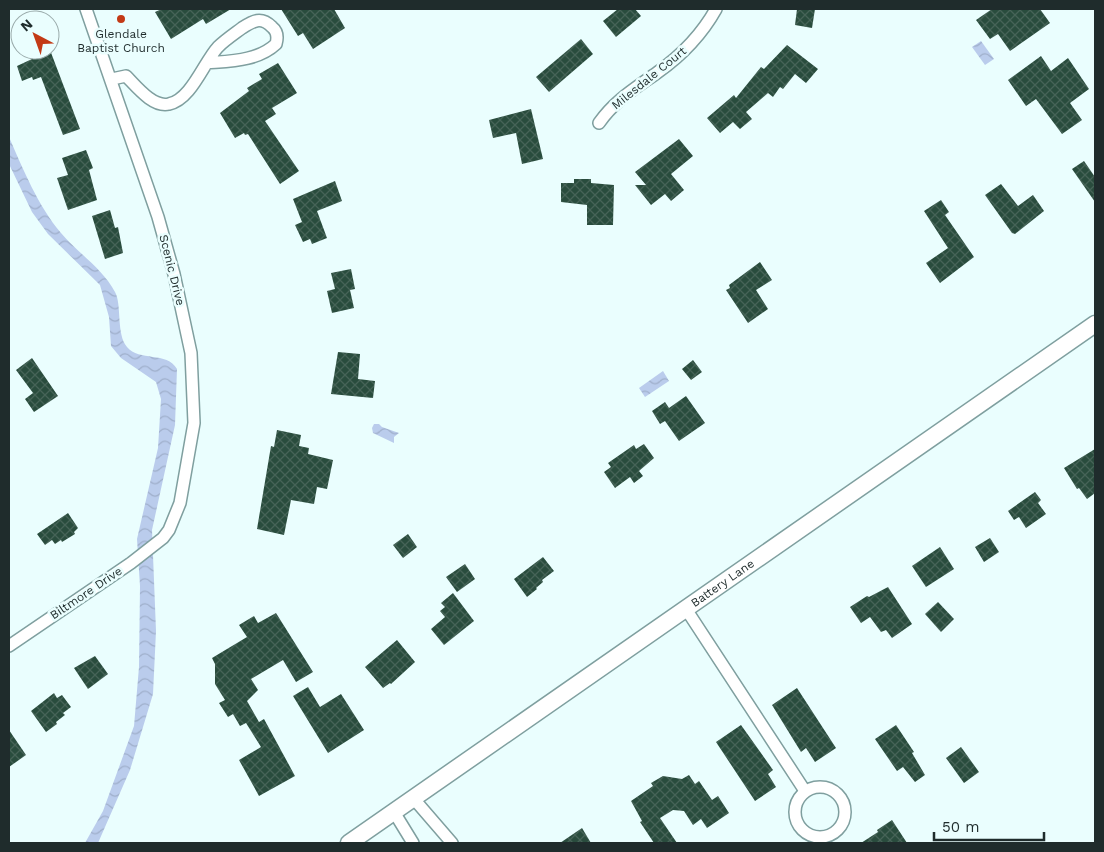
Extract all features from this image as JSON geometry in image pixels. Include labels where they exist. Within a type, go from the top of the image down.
[{"type":"main road","name":"Battery Lane","points":[[349,843],[1095,324]]},
{"type":"street","name":"Scenic Drive","points":[[86,9],[112,79],[158,216],[178,290],[191,353],[194,423],[189,459],[180,503],[169,530],[159,541]]},
{"type":"street","name":"Milesdale Court","points":[[599,123],[617,102],[684,50],[699,35],[716,9]]},
{"type":"street","points":[[112,79],[126,76],[151,99],[162,104],[169,104],[188,91],[207,63],[218,47],[253,20],[263,20],[274,28],[277,35],[276,44],[262,54],[234,61],[207,63]]},
{"type":"street","name":"Biltmore Drive","points":[[9,646],[131,563],[159,541]]},
{"type":"street","points":[[686,609],[805,791]]},
{"type":"street","points":[[814,787],[824,787],[833,790],[841,798],[845,809],[844,818],[836,832],[826,837],[817,837],[806,833],[799,826],[795,817],[795,806],[805,791],[814,787]]},
{"type":"street","points":[[414,799],[452,843]]},
{"type":"street","points":[[394,812],[413,843]]},
{"type":"water","points":[[981,41],[994,59],[985,65],[972,47]]},
{"type":"water","points":[[9,137],[45,211],[61,233],[104,276],[115,292],[121,335],[127,347],[132,352],[138,354],[167,360],[177,369],[175,425],[152,530],[156,631],[153,694],[130,770],[98,843],[85,843],[103,811],[134,726],[139,667],[140,586],[137,539],[158,448],[161,399],[156,382],[121,358],[111,346],[109,317],[100,285],[48,234],[32,212],[9,164]]},
{"type":"water","points":[[663,371],[669,381],[645,397],[639,388]]},
{"type":"water","points":[[374,424],[379,424],[382,427],[399,433],[394,437],[394,443],[373,433],[372,428]]},
{"type":"building","points":[[162,9],[231,9],[206,24],[203,19],[171,39],[155,12]]},
{"type":"building","points":[[281,9],[334,9],[345,28],[313,49],[303,33],[298,36]]},
{"type":"building","points":[[618,9],[635,9],[641,16],[616,37],[603,21]]},
{"type":"building","points":[[797,9],[815,9],[812,28],[795,25]]},
{"type":"building","points":[[992,9],[1040,9],[1050,23],[1010,51],[998,34],[990,39],[976,20]]},
{"type":"building","points":[[581,39],[593,54],[549,92],[536,77]]},
{"type":"building","points":[[787,45],[818,69],[806,83],[795,74],[783,89],[780,87],[773,97],[768,93],[746,112],[752,119],[740,129],[733,122],[720,133],[707,118],[734,95],[736,98],[761,67],[764,69]]},
{"type":"building","points":[[1041,56],[1051,71],[1068,58],[1089,89],[1070,103],[1082,120],[1062,134],[1036,99],[1026,106],[1008,80]]},
{"type":"building","points":[[30,60],[54,60],[80,129],[63,135],[41,77],[33,80],[32,77],[22,81],[17,66]]},
{"type":"building","points":[[278,63],[297,93],[272,108],[276,114],[265,121],[299,171],[280,184],[248,134],[245,135],[244,133],[235,138],[220,113],[249,91],[247,88],[262,79],[259,74]]},
{"type":"building","points":[[531,109],[543,159],[522,164],[516,133],[493,138],[489,120]]},
{"type":"building","points":[[679,139],[693,156],[671,174],[684,190],[671,201],[665,194],[651,205],[635,185],[646,185],[635,172]]},
{"type":"building","points":[[86,150],[93,168],[89,170],[97,200],[68,210],[57,178],[68,175],[62,158]]},
{"type":"building","points":[[1084,161],[1095,177],[1095,202],[1072,169]]},
{"type":"building","points":[[574,179],[591,179],[591,183],[614,185],[613,225],[587,225],[587,205],[561,202],[561,183],[574,183]]},
{"type":"building","points":[[335,181],[342,201],[317,211],[327,238],[312,244],[310,239],[303,242],[295,225],[302,222],[293,199]]},
{"type":"building","points":[[1001,184],[1018,206],[1033,195],[1044,211],[1015,234],[1012,233],[985,195]]},
{"type":"building","points":[[941,200],[949,212],[945,215],[974,257],[940,283],[926,263],[948,248],[924,211]]},
{"type":"building","points":[[110,210],[115,228],[118,227],[123,253],[105,259],[92,216]]},
{"type":"building","points":[[760,262],[772,280],[756,290],[768,309],[748,323],[726,290],[730,288],[729,285]]},
{"type":"building","points":[[351,269],[355,289],[350,290],[354,308],[332,313],[327,291],[335,289],[331,273]]},
{"type":"building","points":[[338,352],[360,354],[358,379],[375,381],[373,398],[331,394]]},
{"type":"building","points":[[32,358],[58,396],[34,412],[25,399],[33,393],[16,370]]},
{"type":"building","points":[[693,360],[702,372],[691,380],[682,369]]},
{"type":"building","points":[[686,396],[705,423],[679,441],[665,421],[660,424],[652,411],[665,402],[669,408]]},
{"type":"building","points":[[277,430],[301,435],[299,446],[309,448],[308,454],[333,460],[327,489],[317,487],[314,504],[291,500],[284,535],[257,529],[271,446],[274,447]]},
{"type":"building","points":[[644,444],[654,458],[639,471],[643,476],[634,483],[630,477],[615,488],[604,472],[611,467],[608,463],[634,445],[636,449]]},
{"type":"building","points":[[1095,449],[1095,493],[1087,499],[1079,488],[1077,489],[1064,468]]},
{"type":"building","points":[[1035,492],[1041,500],[1038,503],[1046,514],[1026,528],[1019,517],[1014,520],[1008,511]]},
{"type":"building","points":[[68,513],[78,528],[74,532],[75,534],[62,542],[61,540],[55,544],[52,540],[45,545],[37,534]]},
{"type":"building","points":[[408,534],[417,547],[403,558],[393,545]]},
{"type":"building","points":[[990,538],[999,552],[984,562],[975,547]]},
{"type":"building","points":[[940,547],[954,569],[926,587],[912,566]]},
{"type":"building","points":[[543,557],[554,571],[542,580],[543,582],[537,589],[527,597],[514,579]]},
{"type":"building","points":[[465,564],[475,579],[457,592],[446,577]]},
{"type":"building","points":[[888,587],[912,624],[892,638],[886,630],[881,632],[870,617],[861,623],[850,607],[867,596],[869,597]]},
{"type":"building","points":[[453,593],[474,621],[444,645],[431,629],[445,617],[440,611],[445,607],[441,603]]},
{"type":"building","points":[[938,602],[954,619],[941,632],[925,614]]},
{"type":"building","points":[[276,613],[313,672],[296,682],[283,660],[251,679],[258,690],[247,701],[259,722],[264,719],[295,776],[259,796],[239,760],[261,747],[246,723],[240,726],[233,714],[228,717],[219,703],[225,700],[215,684],[215,664],[212,658],[247,637],[239,625],[254,616],[258,623]]},
{"type":"building","points":[[397,640],[415,662],[391,684],[383,688],[365,667]]},
{"type":"building","points":[[95,656],[108,674],[88,689],[74,668]]},
{"type":"building","points":[[308,687],[320,707],[341,694],[364,730],[328,753],[293,696]]},
{"type":"building","points":[[797,688],[836,748],[815,762],[806,748],[801,752],[772,705]]},
{"type":"building","points":[[54,693],[57,698],[62,695],[71,707],[63,713],[65,715],[56,722],[57,724],[46,732],[31,711]]},
{"type":"building","points":[[741,725],[773,770],[768,774],[776,787],[755,801],[716,742]]},
{"type":"building","points":[[896,725],[914,752],[912,753],[925,775],[915,782],[903,767],[897,771],[875,739]]},
{"type":"building","points":[[9,730],[26,755],[9,767]]},
{"type":"building","points":[[961,747],[979,772],[964,783],[946,758]]},
{"type":"building","points":[[689,775],[695,784],[699,781],[712,800],[718,796],[729,813],[707,828],[701,819],[693,825],[684,811],[673,810],[660,818],[677,843],[654,843],[640,822],[642,821],[631,801],[653,786],[651,783],[663,776],[682,779]]},
{"type":"building","points":[[892,820],[907,843],[861,843],[878,832],[877,830]]},
{"type":"building","points":[[582,828],[591,843],[560,843]]},
{"type":"place","name":"Glendale Baptist Church","points":[[121,19]]}]
